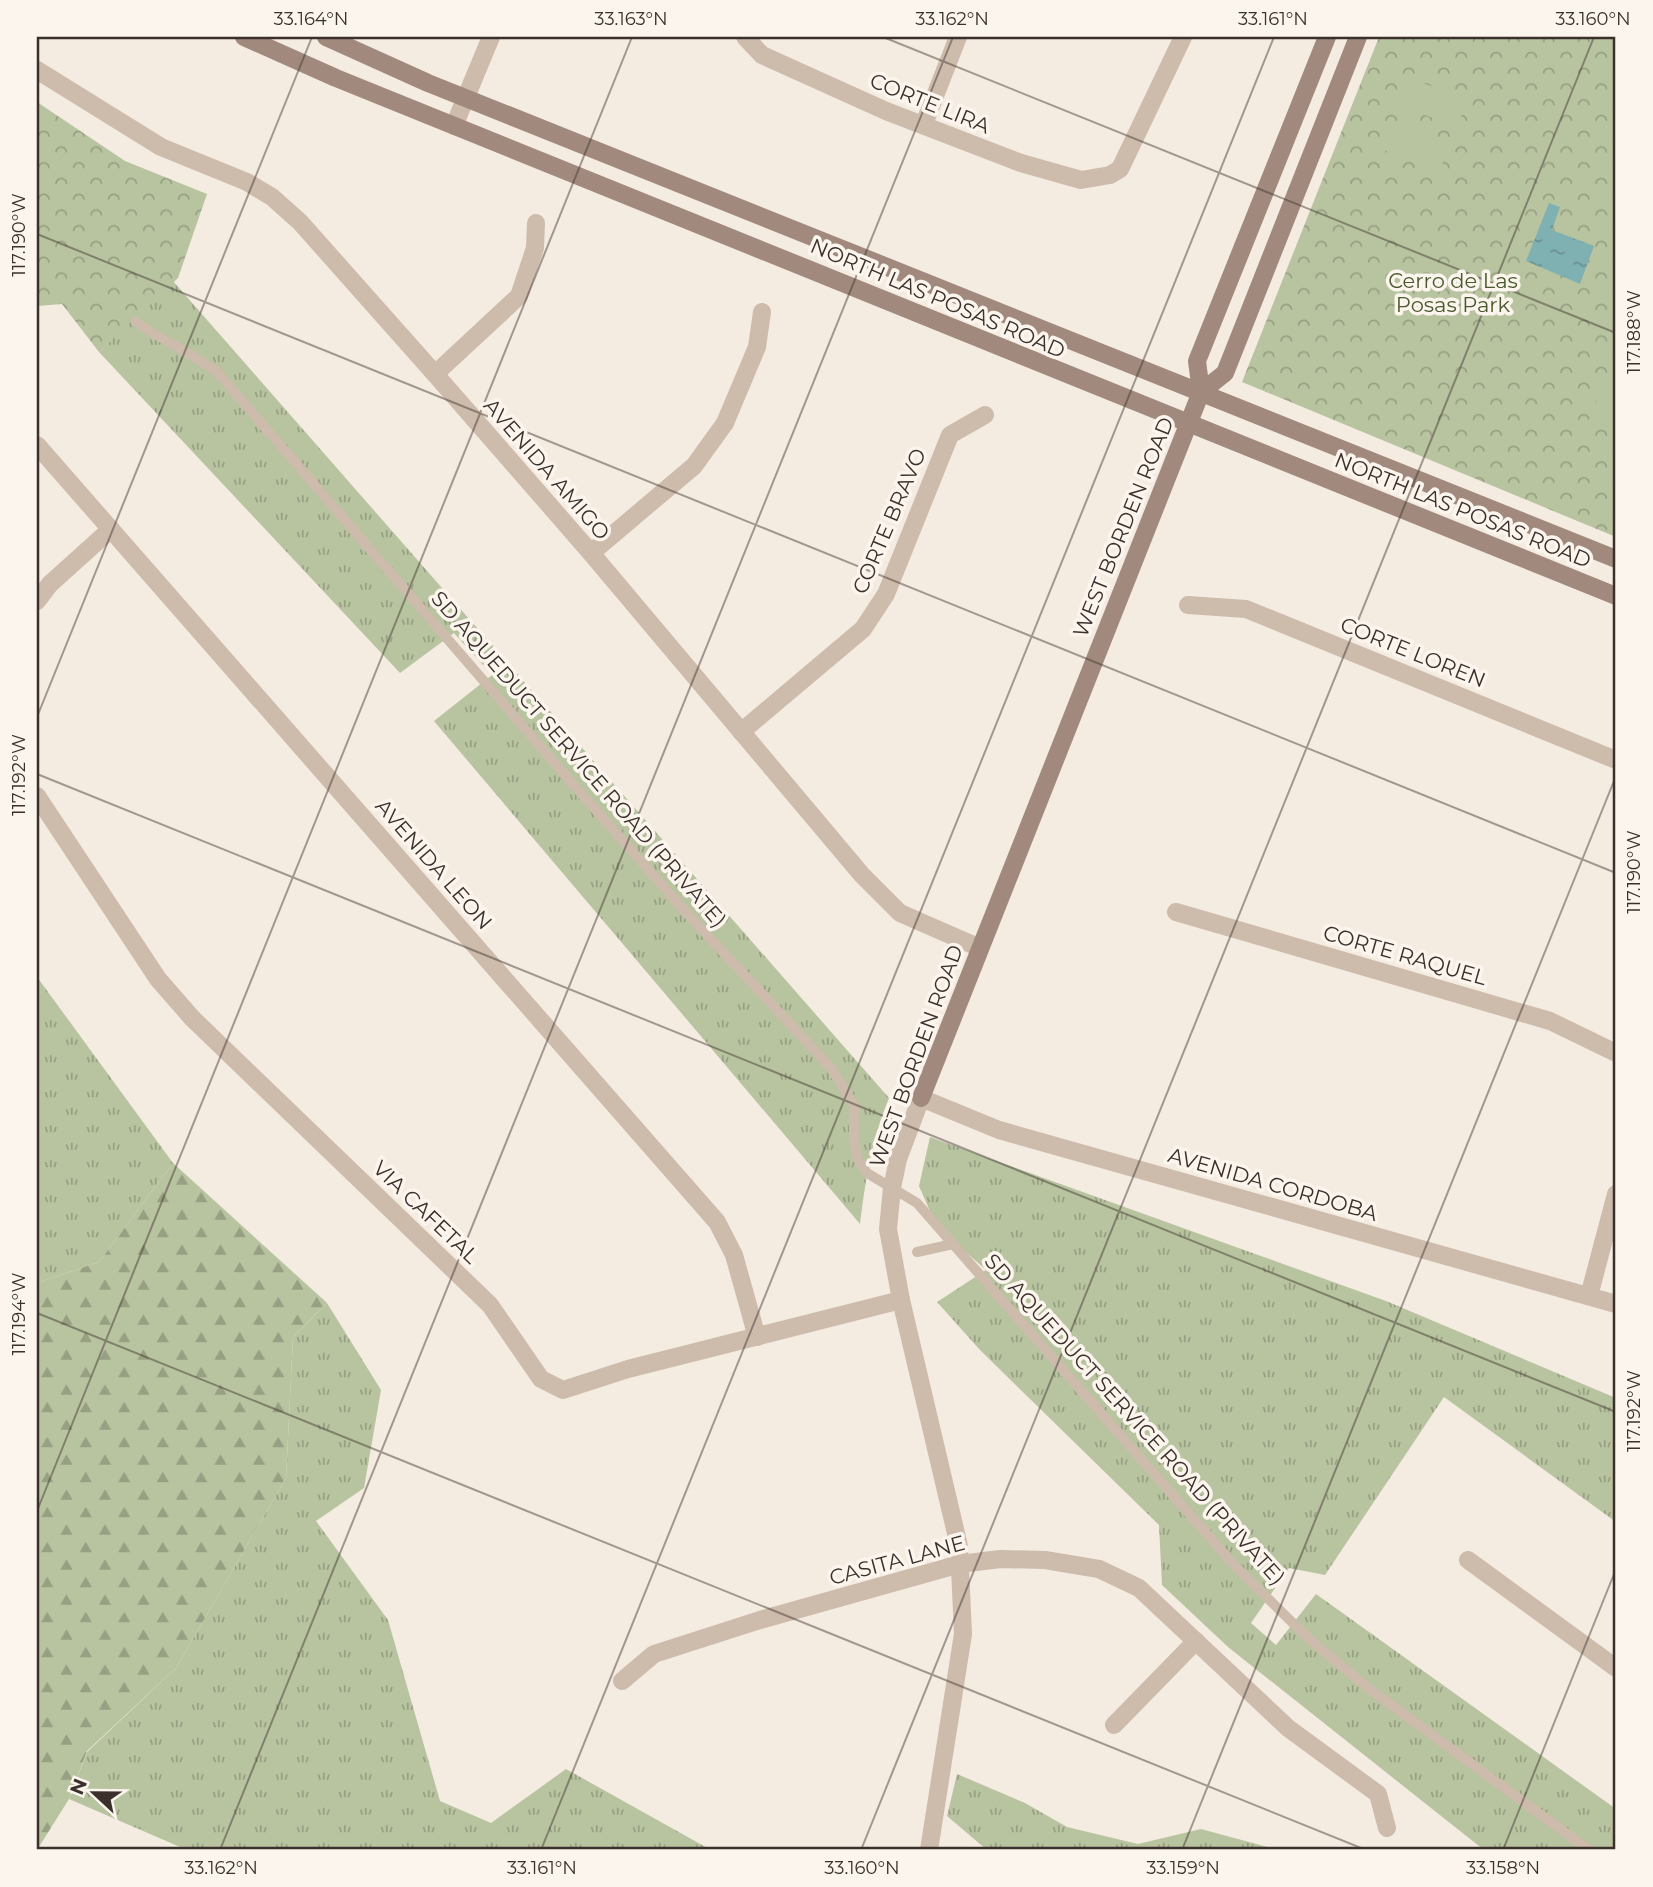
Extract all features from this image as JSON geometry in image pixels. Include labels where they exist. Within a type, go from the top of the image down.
[{"type":"street","name":"NORTH LAS POSAS ROAD","points":[[244,37],[335,78],[1616,596]]},
{"type":"street","name":"NORTH LAS POSAS ROAD","points":[[326,37],[466,98],[1616,559]]},
{"type":"street","points":[[454,126],[491,37]]},
{"type":"street","name":"CORTE LIRA","points":[[745,37],[762,55],[886,111],[1033,167],[1081,180],[1110,175],[1120,169],[1183,37]]},
{"type":"street","points":[[924,124],[958,37]]},
{"type":"street","name":"WEST BORDEN ROAD","points":[[929,1850],[964,1634],[959,1546],[901,1300],[888,1229],[898,1160],[1201,392],[1197,360],[1327,37]]},
{"type":"street","name":"WEST BORDEN ROAD","points":[[1201,392],[1225,373],[1358,37]]},
{"type":"street","name":"AVENIDA AMIGO","points":[[37,70],[161,147],[247,182],[272,197],[300,222],[590,553],[862,875],[900,913],[980,948]]},
{"type":"street","points":[[435,374],[519,296],[535,248],[536,223]]},
{"type":"street","points":[[590,553],[694,466],[725,423],[757,346],[762,312]]},
{"type":"street","name":"CORTE BRAVO","points":[[741,732],[863,629],[886,594],[950,435],[985,415]]},
{"type":"street","name":"AVENIDA LEON","points":[[37,444],[717,1222],[734,1255],[757,1337]]},
{"type":"street","points":[[37,601],[50,584],[111,528]]},
{"type":"street","name":"CORTE LOREN","points":[[1188,604],[1246,609],[1616,760]]},
{"type":"street","name":"VIA CAFETAL","points":[[37,796],[158,979],[192,1018],[490,1305],[541,1379],[563,1390],[628,1369],[901,1300]]},
{"type":"street","name":"CORTE RAQUEL","points":[[1176,912],[1550,1021],[1616,1053]]},
{"type":"street","name":"AVENIDA CORDOBA","points":[[921,1098],[999,1130],[1616,1304]]},
{"type":"street","points":[[1589,1296],[1616,1194]]},
{"type":"street","name":"CASITA LANE","points":[[622,1681],[654,1654],[760,1620],[960,1564],[1000,1559],[1045,1560],[1099,1569],[1139,1588],[1289,1728],[1378,1794],[1387,1828]]},
{"type":"street","points":[[1468,1560],[1616,1668]]},
{"type":"street","points":[[1114,1725],[1196,1641]]},
{"type":"lane","name":"SD AQUEDUCT SERVICE ROAD (PRIVATE)","points":[[136,322],[217,372],[682,908],[831,1068],[854,1105],[854,1141],[858,1159],[867,1173],[917,1203],[1234,1565],[1309,1639],[1368,1688],[1589,1850]]},
{"type":"lane","points":[[917,1252],[953,1244]]},
{"type":"green space","name":"Cerro de Las Posas Park","points":[[1379,37],[1616,37],[1616,537],[1242,382]]},
{"type":"green space","points":[[1407,77],[1467,100],[1457,127],[1396,104]]},
{"type":"green space","points":[[37,102],[125,161],[207,194],[178,278],[99,352],[62,304],[37,306]]},
{"type":"green space","points":[[1389,122],[1450,145],[1439,172],[1379,148]]},
{"type":"green space","points":[[172,280],[889,1098],[870,1160],[860,1224],[434,721],[492,675],[454,633],[400,673],[99,352]]},
{"type":"green space","points":[[1616,352],[1616,428],[1588,422]]},
{"type":"green space","points":[[37,977],[173,1163],[99,1262],[37,1283]]},
{"type":"green space","points":[[930,1137],[1386,1301],[1616,1398],[1616,1522],[1444,1397],[1325,1575],[1289,1568],[1251,1623],[1276,1645],[1316,1594],[1616,1809],[1616,1850],[1484,1850],[1228,1647],[1162,1585],[1159,1525],[980,1350],[937,1302],[986,1270],[936,1225],[919,1186]]},
{"type":"green space","points":[[173,1163],[327,1303],[293,1337],[286,1478],[176,1668],[87,1751],[69,1799],[37,1850],[37,1283],[99,1262]]},
{"type":"green space","points":[[327,1303],[381,1390],[364,1488],[316,1521],[388,1620],[440,1801],[491,1823],[566,1769],[711,1850],[187,1850],[69,1799],[87,1752],[176,1668],[286,1478],[293,1337]]},
{"type":"green space","points":[[957,1774],[1025,1803],[1067,1827],[1138,1844],[1201,1829],[1278,1850],[987,1850],[947,1816]]},
{"type":"water","points":[[1549,203],[1560,207],[1552,230],[1594,246],[1580,284],[1526,261]]}]
